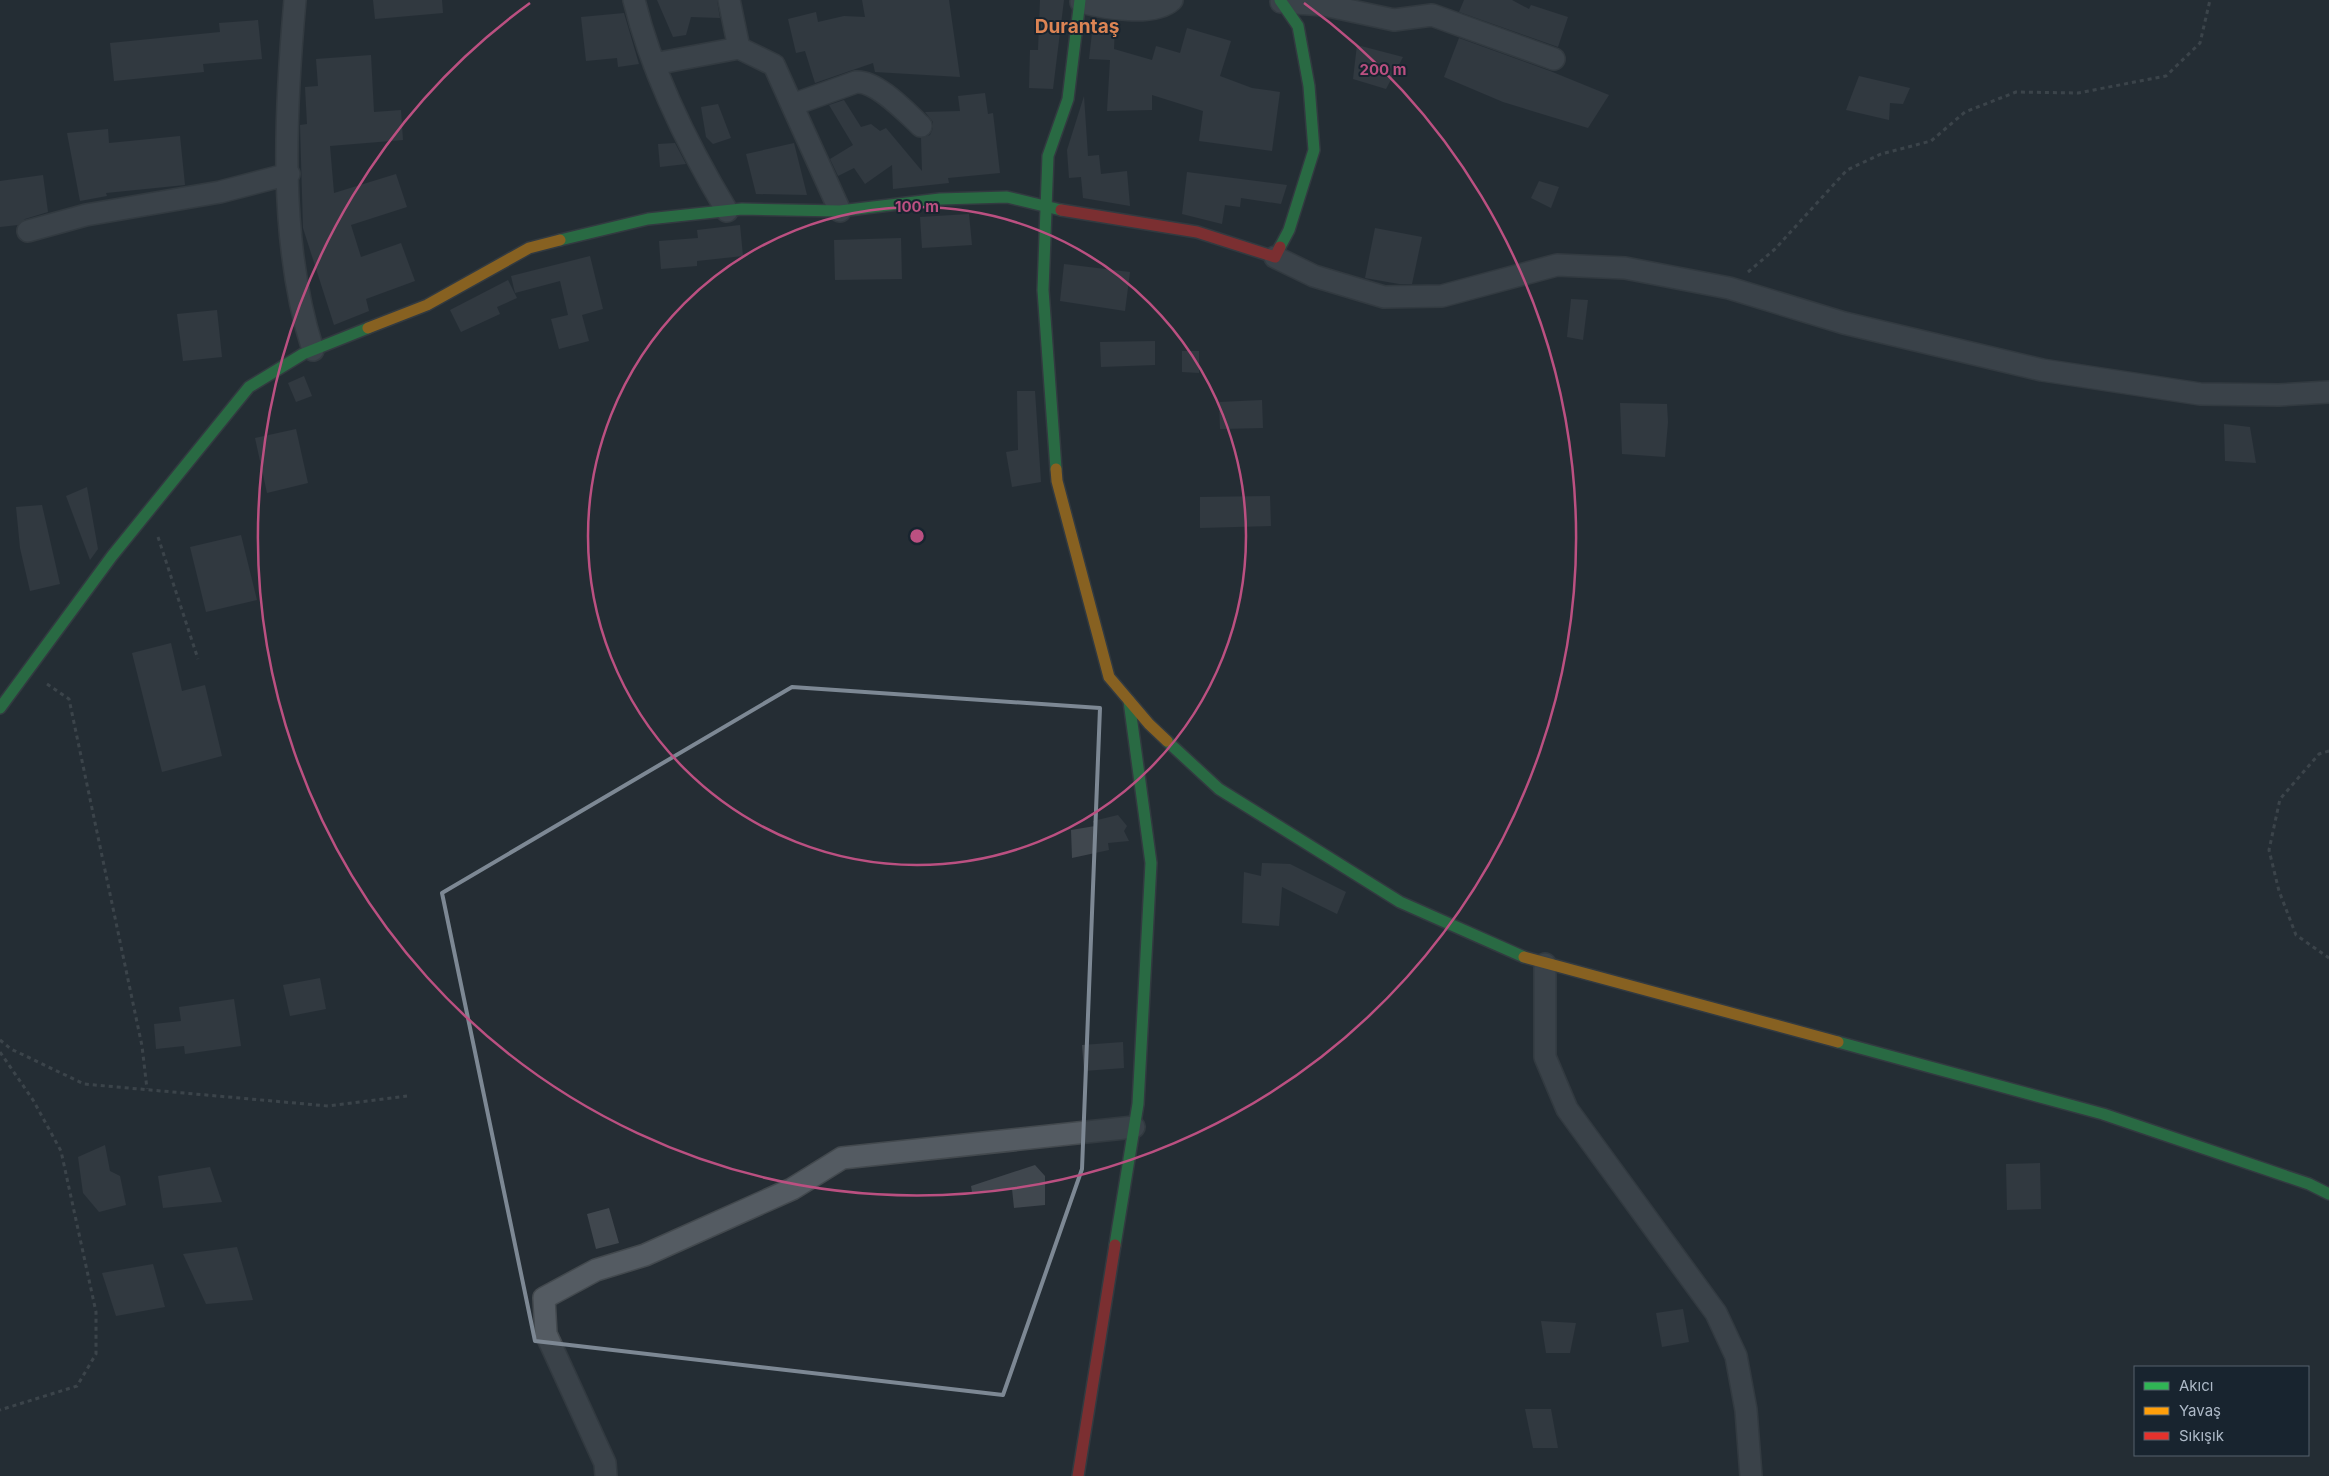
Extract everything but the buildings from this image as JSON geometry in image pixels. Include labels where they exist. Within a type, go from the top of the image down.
[{"type":"street","points":[[295,0],[288,106],[290,243],[302,316],[313,350]]},
{"type":"street","points":[[634,0],[642,35],[654,64],[711,184],[727,211]]},
{"type":"street","points":[[729,0],[739,48]]},
{"type":"street","points":[[1172,0],[1165,6],[1114,10],[1080,1],[1068,99],[1048,156],[1043,290],[1057,481],[1109,677],[1150,724],[1219,789],[1400,902],[1529,960],[2103,1114],[2309,1184],[2329,1194]]},
{"type":"street","points":[[1275,257],[1289,230],[1314,150],[1309,86],[1298,26],[1281,1]]},
{"type":"street","points":[[1281,1],[1324,5],[1394,20],[1434,8],[1554,59]]},
{"type":"street","points":[[654,64],[739,48],[774,65],[840,211]]},
{"type":"street","points":[[792,106],[856,82],[864,81],[894,101],[920,126]]},
{"type":"street","points":[[28,231],[86,215],[220,192],[289,174]]},
{"type":"street","points":[[0,708],[149,510],[249,387],[313,350],[427,306],[529,248],[648,219],[742,209],[840,211],[940,199],[1007,198],[1046,208],[1197,232],[1275,257],[1314,276],[1384,297],[1442,296],[1557,265],[1625,268],[1729,288],[1844,324],[2042,370],[2200,394],[2279,395],[2329,392]]},
{"type":"street","points":[[1078,1476],[1138,1104],[1151,862],[1130,701]]},
{"type":"street","points":[[1545,964],[1545,1058],[1567,1109],[1716,1313],[1736,1356],[1746,1410],[1751,1476]]},
{"type":"street","points":[[606,1476],[605,1463],[546,1334],[544,1298],[596,1270],[645,1255],[792,1189],[842,1158],[1134,1127]]},
{"type":"path","points":[[1729,288],[1774,249],[1847,170],[1881,154],[1931,141],[1966,112],[2016,92],[2078,93],[2166,76],[2200,44],[2210,0]]},
{"type":"path","points":[[149,510],[198,659]]},
{"type":"path","points":[[28,671],[69,699],[142,1046],[147,1089]]},
{"type":"path","points":[[2329,751],[2319,754],[2280,799],[2269,850],[2279,891],[2296,935],[2329,958]]},
{"type":"path","points":[[0,1040],[11,1048],[84,1084],[328,1106],[407,1096]]},
{"type":"path","points":[[0,1052],[32,1100],[61,1151],[96,1312],[96,1354],[77,1386],[0,1410]]},
{"type":"highlighted area","points":[[792,687],[1100,708],[1082,1169],[1003,1395],[535,1341],[442,893]]},
{"type":"traffic: fast","points":[[1056,469],[1043,290],[1048,156],[1068,99],[1080,0]]},
{"type":"traffic: fast","points":[[1280,0],[1298,26],[1309,86],[1314,150],[1289,230],[1280,247]]},
{"type":"traffic: fast","points":[[560,240],[648,219],[742,209],[840,211],[940,199],[1007,197],[1061,210]]},
{"type":"traffic: fast","points":[[0,708],[112,556],[249,387],[303,354],[368,328]]},
{"type":"traffic: fast","points":[[1115,1245],[1138,1104],[1151,863],[1129,701]]},
{"type":"traffic: fast","points":[[1167,741],[1219,789],[1400,902],[1524,957]]},
{"type":"traffic: fast","points":[[1838,1042],[2103,1114],[2309,1184],[2329,1194]]},
{"type":"traffic: slow","points":[[368,328],[427,305],[529,248],[560,240]]},
{"type":"traffic: slow","points":[[1056,469],[1057,481],[1109,677],[1149,724],[1167,741]]},
{"type":"traffic: slow","points":[[1524,957],[1838,1042]]},
{"type":"traffic: jam","points":[[1061,210],[1197,232],[1275,257],[1280,247]]},
{"type":"traffic: jam","points":[[1078,1476],[1115,1245]]},
{"type":"district","name":"Durantaş","points":[[1077,26]]}]
